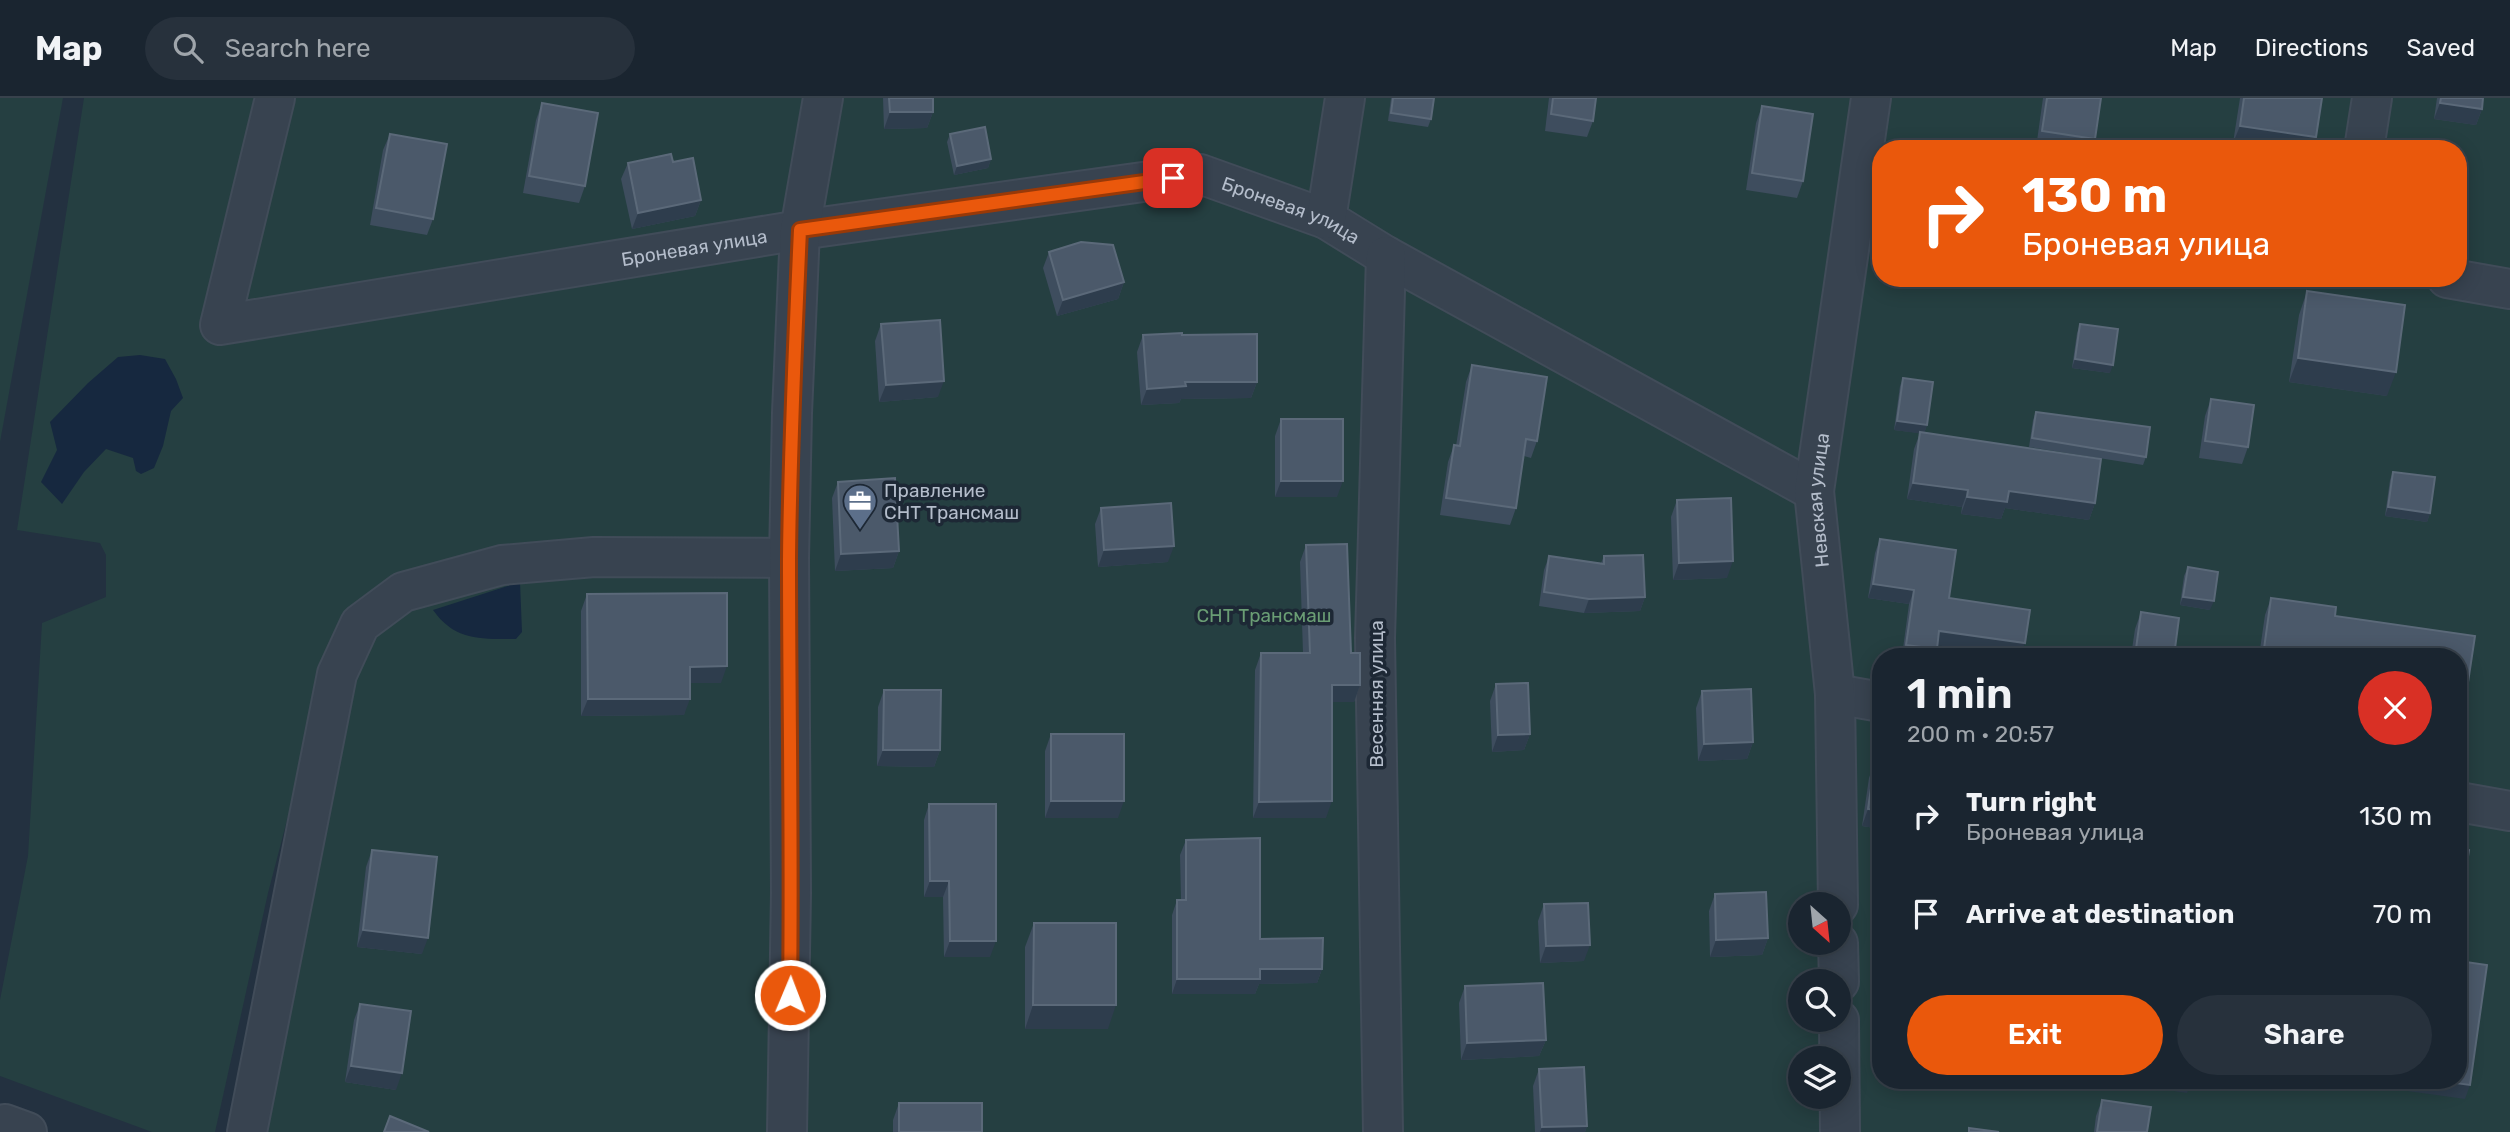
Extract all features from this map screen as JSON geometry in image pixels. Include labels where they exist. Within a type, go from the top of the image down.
[{"type":"street","name":"Броневая улица","points":[[275,98],[220,325],[800,230],[1200,174],[1326,219],[1386,256],[1814,491]]},
{"type":"street","points":[[787,1132],[791,893],[789,558],[792,413],[800,230],[823,98]]},
{"type":"street","points":[[1326,219],[1345,98]]},
{"type":"street","name":"Невская улица","points":[[1838,892],[1835,694],[1814,491],[1870,183],[1871,98]]},
{"type":"street","points":[[2365,140],[2372,98]]},
{"type":"street","name":"Весенняя улица","points":[[1383,1132],[1375,638],[1386,256]]},
{"type":"street","points":[[2467,281],[2510,289]]},
{"type":"street","points":[[247,1132],[337,674],[360,624],[403,592],[502,565],[594,556],[789,558]]},
{"type":"street","points":[[1835,694],[1872,700]]},
{"type":"street","points":[[2467,803],[2510,811]]},
{"type":"street","points":[[1839,1032],[1840,1132]]},
{"type":"green space","points":[[0,98],[63,98],[0,442]]},
{"type":"green space","name":"СНТ Трансмаш","points":[[84,98],[2510,98],[2510,1132],[226,1132],[297,782],[268,893],[215,1132],[152,1132],[0,1076],[0,1000],[28,856],[42,623],[106,597],[106,555],[100,543],[17,530]]},
{"type":"water","points":[[140,355],[165,359],[183,398],[171,411],[163,446],[154,468],[141,474],[136,471],[133,458],[106,449],[84,472],[62,504],[41,482],[57,450],[50,422],[118,357]]},
{"type":"water","points":[[520,582],[522,632],[516,639],[480,638],[459,633],[450,628],[433,610]]},
{"type":"building","points":[[889,98],[933,98],[933,112],[890,112]]},
{"type":"building","points":[[1393,98],[1434,98],[1431,119],[1391,113]]},
{"type":"building","points":[[1553,98],[1596,98],[1593,121],[1551,114]]},
{"type":"building","points":[[2047,98],[2101,98],[2095,139],[2042,131]]},
{"type":"building","points":[[2244,98],[2322,98],[2316,137],[2240,126]]},
{"type":"building","points":[[2441,98],[2483,98],[2482,109],[2440,103]]},
{"type":"building","points":[[542,103],[598,113],[585,186],[529,176]]},
{"type":"building","points":[[1762,106],[1813,114],[1803,181],[1752,173]]},
{"type":"building","points":[[985,127],[991,159],[957,166],[950,134]]},
{"type":"building","points":[[390,134],[447,144],[433,219],[376,208]]},
{"type":"building","points":[[671,154],[673,162],[693,158],[701,200],[638,213],[628,163]]},
{"type":"building","points":[[1081,242],[1113,245],[1124,282],[1063,300],[1049,252]]},
{"type":"building","points":[[2307,291],[2405,305],[2396,372],[2298,358]]},
{"type":"building","points":[[940,320],[944,381],[886,385],[881,324]]},
{"type":"building","points":[[2080,324],[2118,329],[2113,365],[2075,359]]},
{"type":"building","points":[[1257,334],[1257,382],[1185,382],[1186,386],[1147,389],[1143,335]]},
{"type":"building","points":[[1472,365],[1547,377],[1537,441],[1526,439],[1516,508],[1446,498],[1454,445],[1460,446]]},
{"type":"building","points":[[1903,378],[1933,382],[1927,425],[1897,421]]},
{"type":"building","points":[[2211,399],[2254,405],[2248,447],[2205,441]]},
{"type":"building","points":[[2036,412],[2150,427],[2146,457],[2032,438]]},
{"type":"building","points":[[1281,419],[1343,419],[1343,481],[1281,481]]},
{"type":"building","points":[[1920,432],[2101,459],[2095,503],[2009,491],[2007,502],[1967,497],[1968,490],[1913,483]]},
{"type":"building","points":[[2393,472],[2435,477],[2430,513],[2388,507]]},
{"type":"building","points":[[895,478],[899,551],[841,554],[838,482]]},
{"type":"building","points":[[1731,498],[1733,561],[1679,563],[1677,500]]},
{"type":"building","points":[[1171,503],[1174,546],[1104,550],[1101,508]]},
{"type":"building","points":[[1880,539],[1956,550],[1949,598],[2030,610],[2025,643],[1939,631],[1937,648],[1906,645],[1914,590],[1873,584]]},
{"type":"building","points":[[1347,544],[1351,653],[1360,653],[1360,685],[1332,685],[1332,801],[1259,802],[1261,653],[1310,653],[1306,545]]},
{"type":"building","points":[[1643,555],[1645,597],[1589,599],[1544,592],[1549,556],[1604,564],[1604,556]]},
{"type":"building","points":[[2188,567],[2218,572],[2214,601],[2183,597]]},
{"type":"building","points":[[727,593],[727,666],[690,667],[690,699],[588,699],[587,594]]},
{"type":"building","points":[[2271,598],[2336,607],[2335,616],[2475,636],[2467,689],[2467,648],[2264,648]]},
{"type":"building","points":[[2141,612],[2179,618],[2175,648],[2136,648]]},
{"type":"building","points":[[1528,683],[1530,734],[1498,735],[1496,684]]},
{"type":"building","points":[[1751,689],[1753,742],[1704,744],[1702,691]]},
{"type":"building","points":[[884,690],[941,690],[940,750],[883,750]]},
{"type":"building","points":[[1051,734],[1124,734],[1124,801],[1051,801]]},
{"type":"building","points":[[1872,782],[1872,810],[1868,809]]},
{"type":"building","points":[[929,804],[996,804],[996,941],[950,941],[949,881],[930,881]]},
{"type":"building","points":[[1260,838],[1260,939],[1323,938],[1322,969],[1260,969],[1260,979],[1177,979],[1177,900],[1186,900],[1186,840]]},
{"type":"building","points":[[372,850],[437,857],[428,938],[363,930]]},
{"type":"building","points":[[1766,892],[1768,938],[1716,940],[1715,894]]},
{"type":"building","points":[[1588,903],[1590,945],[1546,946],[1544,904]]},
{"type":"building","points":[[1034,923],[1116,923],[1116,1005],[1033,1005]]},
{"type":"building","points":[[2467,962],[2487,965],[2470,1085],[2467,1085]]},
{"type":"building","points":[[1543,983],[1546,1040],[1467,1043],[1465,986]]},
{"type":"building","points":[[360,1004],[411,1011],[402,1073],[351,1066]]},
{"type":"building","points":[[1584,1067],[1587,1126],[1542,1127],[1539,1069]]},
{"type":"building","points":[[2102,1100],[2151,1107],[2147,1132],[2097,1132]]},
{"type":"building","points":[[899,1103],[982,1103],[982,1132],[899,1132]]},
{"type":"building","points":[[390,1116],[429,1132],[384,1132]]},
{"type":"building","points":[[1969,1128],[1999,1132],[1969,1132]]},
{"type":"place","name":"Правление СНТ Трансмаш","points":[[860,531]]},
{"type":"route","points":[[790,995],[789,558],[800,230],[1173,178]]}]
